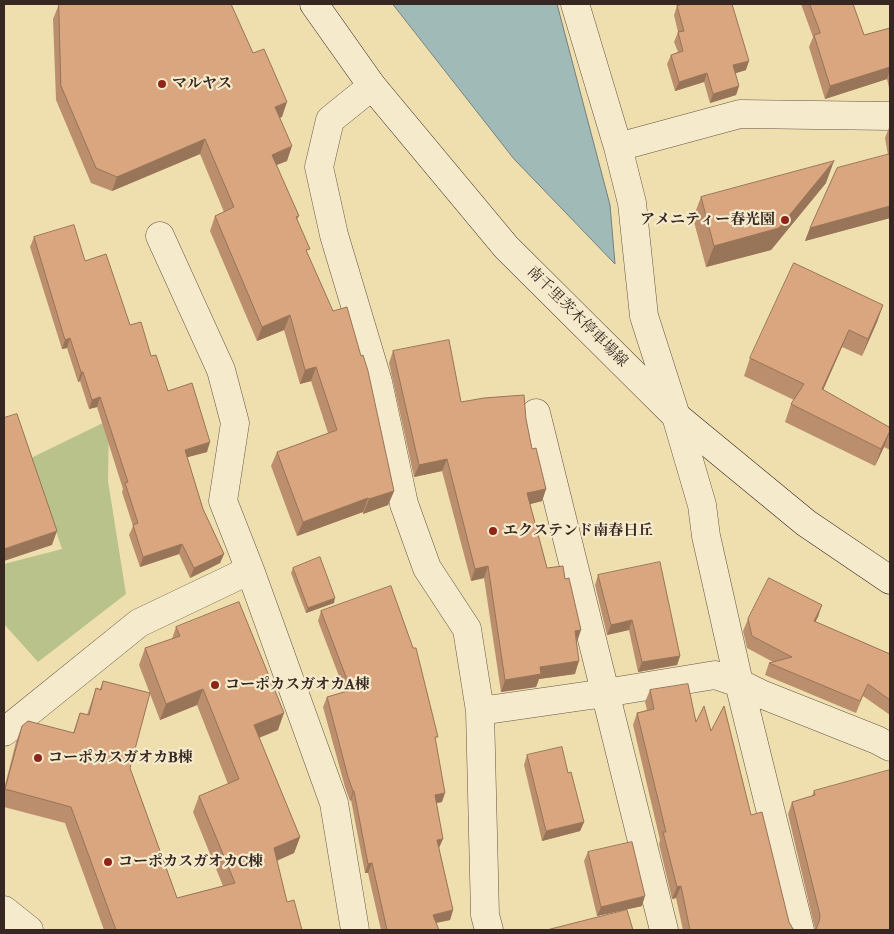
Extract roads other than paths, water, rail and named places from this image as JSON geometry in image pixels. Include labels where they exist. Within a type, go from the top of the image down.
[{"type":"street","name":"南千里茨木停車場線","points":[[314,4],[372,86],[506,247],[676,416],[806,523],[890,580]]},
{"type":"street","points":[[575,4],[618,147],[632,203],[644,316],[702,505],[706,536],[739,683],[800,930]]},
{"type":"street","points":[[372,86],[330,120],[319,167],[334,235],[378,382],[404,504],[427,568],[467,629],[480,711],[485,915],[489,930]]},
{"type":"street","points":[[618,147],[740,114],[890,116]]},
{"type":"street","points":[[160,236],[221,370],[235,423],[223,501],[250,570],[334,803],[356,930]]},
{"type":"street","points":[[536,413],[664,930]]},
{"type":"street","points":[[4,732],[139,623],[250,570]]},
{"type":"street","points":[[480,711],[605,694],[715,675],[739,683],[761,694],[877,740],[890,747]]},
{"type":"street","points":[[4,910],[29,930]]},
{"type":"water","points":[[393,4],[557,4],[610,205],[615,264],[514,159]]},
{"type":"place","name":"マルヤス","points":[[162,84]]},
{"type":"place","name":"アメニティー春光園","points":[[785,220]]},
{"type":"place","name":"エクステンド南春日丘","points":[[493,531]]},
{"type":"place","name":"コーポカスガオカA棟","points":[[215,685]]},
{"type":"place","name":"コーポカスガオカB棟","points":[[38,758]]},
{"type":"place","name":"コーポカスガオカC棟","points":[[108,862]]}]
